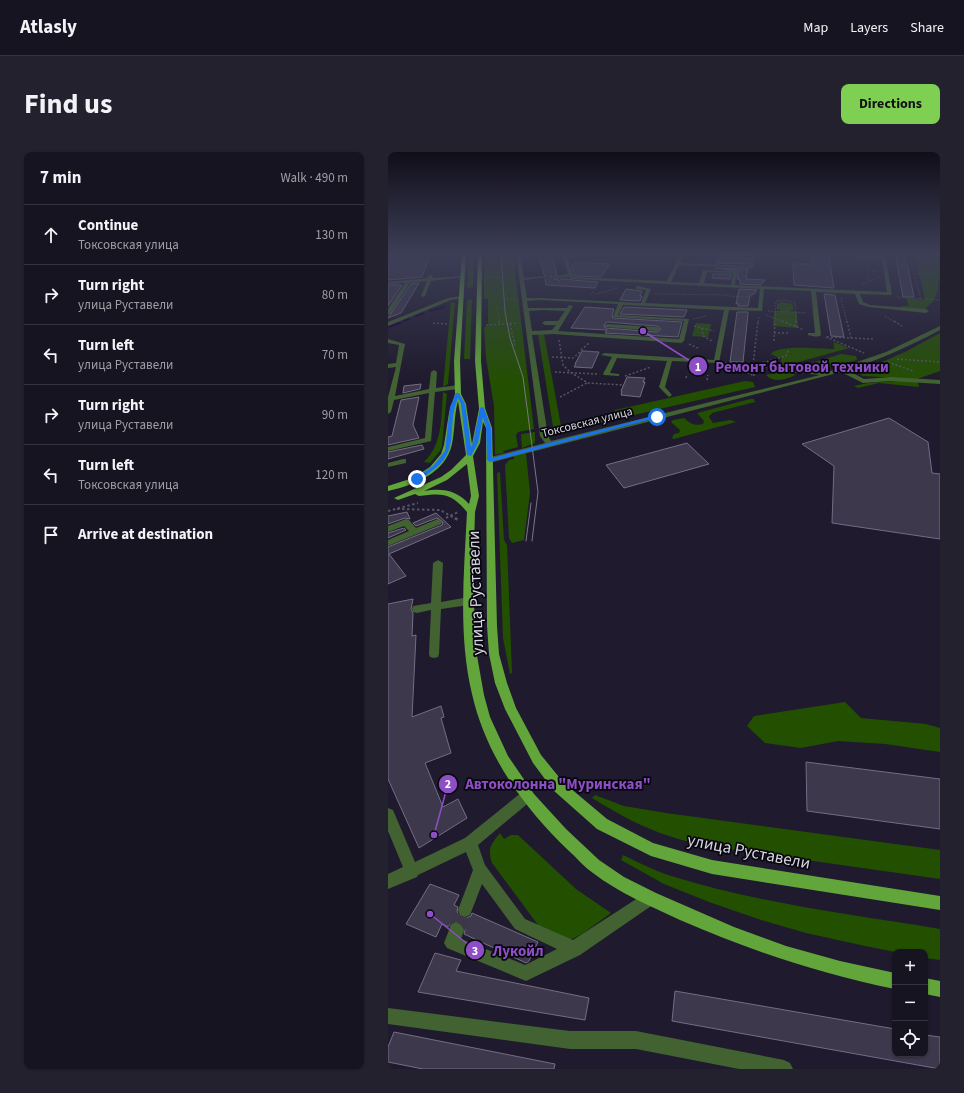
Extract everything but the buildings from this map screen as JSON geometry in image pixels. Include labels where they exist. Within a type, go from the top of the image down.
[{"type":"main road","name":"улица Руставели","points":[[470,297],[457,361],[458,391],[463,404],[475,496],[465,512],[470,658],[478,696],[485,719],[496,743],[527,796],[560,834],[599,869],[649,899],[720,930],[788,955],[892,980]]},
{"type":"main road","name":"улица Руставели","points":[[470,297],[482,408],[489,428],[492,626],[494,654],[501,683],[511,709],[537,759],[558,786],[602,824],[651,849],[712,867],[940,903]]},
{"type":"main road","points":[[388,489],[422,476],[444,457],[449,445],[452,407],[458,391]]},
{"type":"main road","name":"улица Руставели","points":[[470,455],[476,443],[482,408]]},
{"type":"main road","points":[[398,498],[439,482],[452,473],[470,455]]},
{"type":"main road","points":[[388,500],[438,492],[453,493],[460,498],[465,512]]},
{"type":"main road","points":[[928,987],[940,989]]},
{"type":"street","points":[[388,313],[399,297]]},
{"type":"street","points":[[388,324],[450,300],[470,297]]},
{"type":"street","points":[[524,297],[544,436],[549,444]]},
{"type":"street","points":[[642,305],[646,297]]},
{"type":"street","points":[[524,300],[574,301],[760,312],[761,297]]},
{"type":"street","points":[[810,334],[818,335],[814,297]]},
{"type":"street","points":[[859,297],[861,303],[869,306],[926,311]]},
{"type":"street","points":[[556,332],[574,301]]},
{"type":"street","points":[[598,336],[604,328],[611,324],[621,304]]},
{"type":"street","points":[[604,355],[669,362],[717,362],[727,309]]},
{"type":"street","points":[[526,310],[569,310]]},
{"type":"street","points":[[530,333],[556,332],[681,341],[686,322],[615,316]]},
{"type":"street","points":[[653,339],[661,319]]},
{"type":"street","points":[[545,323],[560,323]]},
{"type":"street","points":[[607,326],[657,329]]},
{"type":"street","name":"Токсовская улица","points":[[490,460],[843,371],[899,350],[940,328]]},
{"type":"street","points":[[388,342],[402,344],[399,365],[389,398],[388,412]]},
{"type":"street","points":[[615,356],[606,374],[617,375]]},
{"type":"street","points":[[669,362],[662,387],[669,395]]},
{"type":"street","points":[[388,366],[399,365]]},
{"type":"street","points":[[779,370],[801,370],[819,372],[827,375]]},
{"type":"street","points":[[843,371],[863,381],[891,379],[940,382]]},
{"type":"street","points":[[388,449],[428,439],[434,372]]},
{"type":"street","points":[[389,398],[432,390],[458,391]]},
{"type":"street","points":[[388,465],[403,461]]},
{"type":"street","points":[[388,543],[441,521]]},
{"type":"street","points":[[388,529],[406,522],[414,532]]},
{"type":"street","points":[[434,654],[438,563]]},
{"type":"street","points":[[417,609],[468,601]]},
{"type":"street","points":[[388,882],[412,872],[470,842],[527,796]]},
{"type":"street","points":[[388,815],[412,872]]},
{"type":"street","points":[[470,842],[480,870],[520,924],[574,949]]},
{"type":"street","points":[[465,910],[480,870]]},
{"type":"street","points":[[456,930],[452,943],[526,973],[574,949],[649,899]]},
{"type":"street","points":[[388,1016],[570,1040],[636,1040],[784,1069]]},
{"type":"path","points":[[749,297],[756,297]]},
{"type":"path","points":[[840,297],[851,338]]},
{"type":"path","points":[[897,297],[940,300]]},
{"type":"path","points":[[774,341],[775,303],[786,300],[795,303],[796,327]]},
{"type":"path","points":[[497,306],[500,324]]},
{"type":"path","points":[[760,312],[815,314]]},
{"type":"path","points":[[760,312],[818,335]]},
{"type":"path","points":[[730,364],[754,376],[753,365],[760,312]]},
{"type":"path","points":[[686,322],[711,316]]},
{"type":"path","points":[[686,322],[702,328],[722,332]]},
{"type":"path","points":[[433,323],[448,324]]},
{"type":"path","points":[[486,326],[521,323]]},
{"type":"path","points":[[510,324],[516,344]]},
{"type":"path","points":[[702,328],[703,336],[709,341],[720,343]]},
{"type":"path","points":[[556,332],[563,365],[570,372],[588,383],[623,385]]},
{"type":"path","points":[[774,332],[789,333]]},
{"type":"path","points":[[866,354],[825,337],[873,339]]},
{"type":"path","points":[[681,341],[700,349]]},
{"type":"path","points":[[753,365],[783,358],[788,355],[789,349]]},
{"type":"path","points":[[552,357],[573,358],[581,351],[600,352],[604,355]]},
{"type":"path","points":[[919,373],[885,361],[903,359],[940,362]]},
{"type":"path","points":[[617,375],[626,376],[645,368],[669,362]]},
{"type":"path","points":[[717,362],[753,365],[779,370]]},
{"type":"path","points":[[555,372],[606,374]]},
{"type":"path","points":[[686,378],[687,374]]},
{"type":"path","points":[[707,380],[708,375]]},
{"type":"path","points":[[560,397],[588,383]]},
{"type":"path","points":[[388,511],[420,502]]},
{"type":"path","points":[[397,509],[440,510],[458,520]]},
{"type":"path","points":[[441,521],[465,512]]},
{"type":"green space","points":[[484,297],[518,297],[534,429],[518,432],[516,435],[518,447],[495,455],[494,406],[486,358],[484,327],[488,326],[488,299],[484,299]]},
{"type":"green space","points":[[924,297],[936,297],[924,310],[902,308],[901,306],[909,306],[906,298],[925,300]]},
{"type":"green space","points":[[471,299],[470,359],[464,359],[467,300]]},
{"type":"green space","points":[[451,302],[455,303],[448,384],[443,387]]},
{"type":"green space","points":[[781,302],[790,303],[793,305],[793,310],[789,311],[797,312],[798,328],[773,326],[774,311],[781,311],[777,309],[777,304]]},
{"type":"green space","points":[[696,323],[711,324],[708,337],[692,336]]},
{"type":"green space","points":[[940,333],[940,371],[917,379],[863,376],[858,373],[905,352]]},
{"type":"green space","points":[[538,334],[544,334],[561,426],[553,427]]},
{"type":"green space","points":[[834,342],[849,348],[784,366],[781,365],[781,357],[771,354],[775,351],[791,348],[834,349]]},
{"type":"green space","points":[[841,354],[856,356],[857,360],[819,370],[798,367]]},
{"type":"green space","points":[[784,371],[795,375],[776,380],[769,378],[766,375]]},
{"type":"green space","points":[[745,381],[753,382],[755,387],[586,426],[576,425],[575,422],[608,419],[615,410]]},
{"type":"green space","points":[[915,381],[918,383],[919,387],[879,383],[858,388],[854,386],[868,383]]},
{"type":"green space","points":[[443,392],[447,394],[442,446],[440,451],[430,463],[424,462],[435,447],[438,439]]},
{"type":"green space","points":[[754,399],[755,402],[712,413],[709,417],[713,423],[730,420],[736,422],[674,439],[672,438],[674,434],[679,433],[680,430],[671,422],[673,420],[684,418],[693,424],[703,424],[704,421],[697,413]]},
{"type":"green space","points":[[535,432],[535,443],[522,448],[521,434]]},
{"type":"green space","points":[[526,453],[530,493],[524,540],[512,543],[509,538],[505,465],[509,460],[514,459],[514,456]]},
{"type":"green space","points":[[500,472],[504,540],[507,545],[512,673],[510,674],[503,638],[497,473]]},
{"type":"green space","points":[[845,702],[861,718],[926,724],[940,728],[940,752],[885,744],[838,741],[801,748],[765,743],[747,726],[754,716]]},
{"type":"green space","points":[[595,795],[624,806],[666,813],[940,850],[940,879],[708,846],[686,841],[651,829],[611,810],[592,798]]},
{"type":"green space","points":[[500,833],[504,839],[511,835],[518,835],[576,889],[611,913],[582,934],[572,939],[561,938],[541,929],[492,863],[490,850],[494,840]]},
{"type":"green space","points":[[623,855],[668,875],[735,893],[803,907],[940,929],[940,960],[928,958],[928,949],[892,949],[892,951],[806,933],[761,920],[709,902],[664,884],[621,860]]},
{"type":"waterway","points":[[430,311],[444,307]]},
{"type":"waterway","points":[[416,316],[424,313]]},
{"type":"waterway","points":[[404,321],[409,319]]},
{"type":"waterway","points":[[388,327],[400,323]]},
{"type":"tunnel","points":[[456,930],[465,910]]},
{"type":"tram line","points":[[504,297],[510,338],[523,377],[538,492],[532,541]]},
{"type":"tram line","points":[[526,541],[531,503]]},
{"type":"place","name":"Ремонт бытовой техники","points":[[643,331]]},
{"type":"place","name":"Автоколонна \"Муринская\"","points":[[434,835]]},
{"type":"place","name":"Лукойл","points":[[430,914]]},
{"type":"route","points":[[417,479],[434,467],[444,457],[447,451],[449,445],[452,407],[458,394],[463,404],[470,455],[476,443],[482,408],[489,428],[490,460],[657,417]]}]
